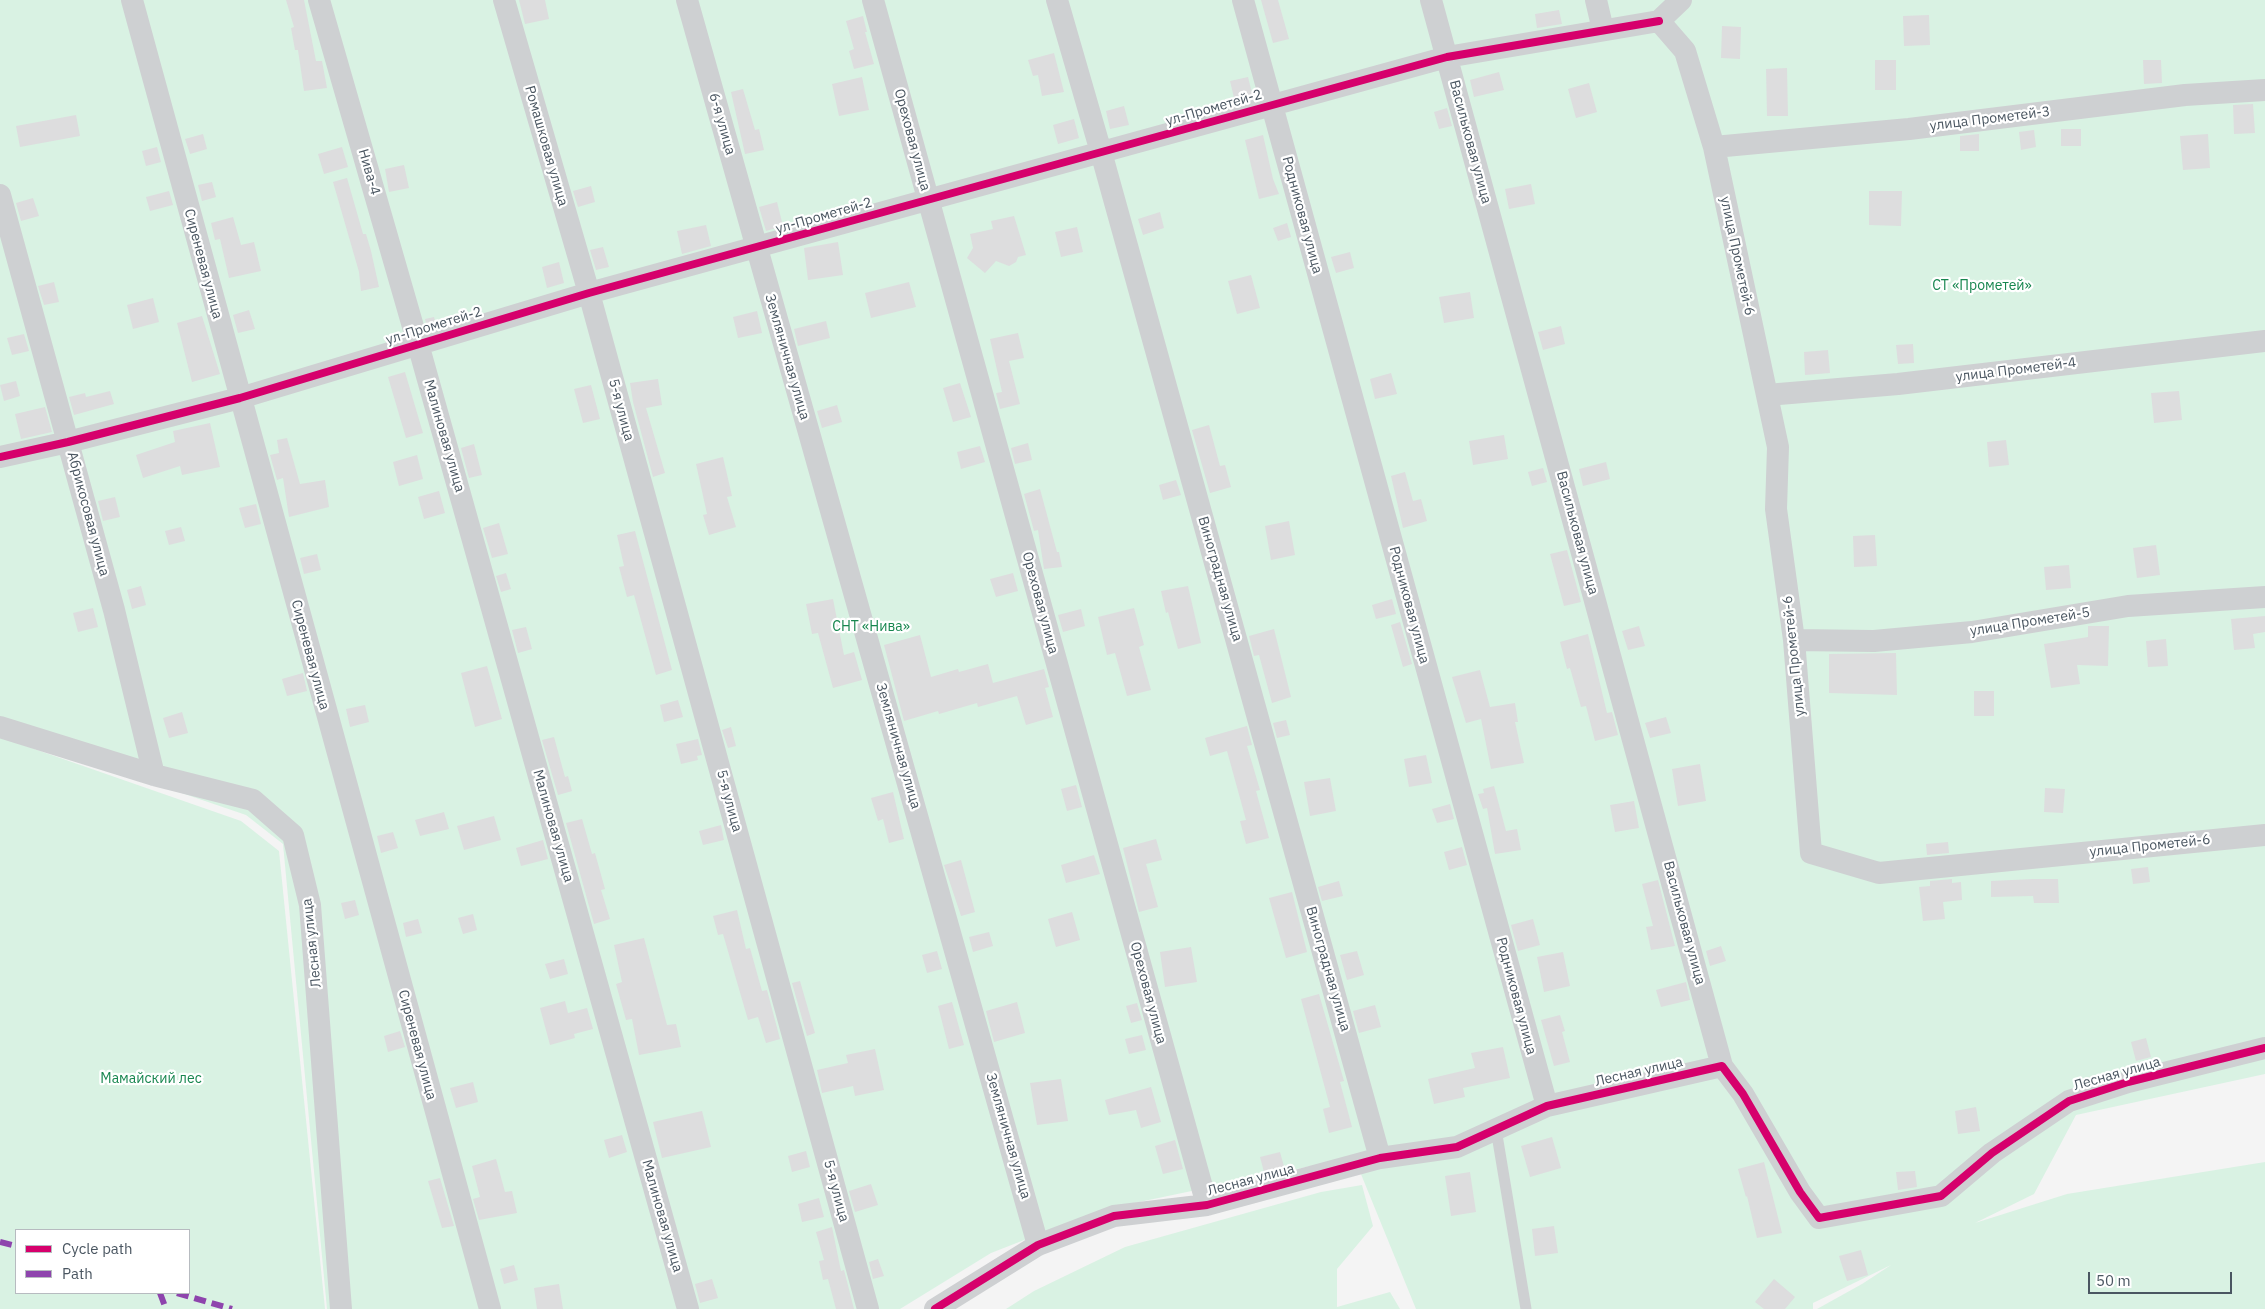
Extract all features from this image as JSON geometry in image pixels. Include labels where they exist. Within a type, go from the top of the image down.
[{"type":"street","name":"Сиреневая улица","points":[[132,0],[490,1309]]},
{"type":"street","name":"Нива-4","points":[[319,0],[418,344]]},
{"type":"street","name":"Ромашковая улица","points":[[504,0],[589,292]]},
{"type":"street","name":"6-я улица","points":[[687,0],[756,248]]},
{"type":"street","name":"Ореховая улица","points":[[873,0],[1206,1205]]},
{"type":"street","name":"Виноградная улица","points":[[1057,0],[1101,152],[1380,1158]]},
{"type":"street","name":"Родниковая улица","points":[[1243,0],[1547,1106]]},
{"type":"street","name":"Васильковая улица","points":[[1431,0],[1722,1066]]},
{"type":"street","points":[[1596,0],[1603,30]]},
{"type":"street","points":[[1660,21],[1681,0]]},
{"type":"street","name":"ул-Прометей-2","points":[[0,457],[68,442],[240,398],[589,292],[756,248],[1447,57],[1660,21]]},
{"type":"street","name":"улица Прометей-6","points":[[1660,21],[1685,51],[1714,147],[1778,447],[1776,508],[1794,640],[1812,852],[1880,873],[2265,835]]},
{"type":"street","name":"улица Прометей-3","points":[[1714,147],[1909,129],[2185,95],[2265,90]]},
{"type":"street","name":"Абрикосовая улица","points":[[0,195],[114,610],[154,775]]},
{"type":"street","name":"Земляничная улица","points":[[756,248],[1038,1245]]},
{"type":"street","name":"5-я улица","points":[[589,292],[868,1309]]},
{"type":"street","name":"улица Прометей-4","points":[[1767,395],[1898,384],[2265,341]]},
{"type":"street","name":"Малиновая улица","points":[[418,344],[688,1309]]},
{"type":"street","name":"улица Прометей-5","points":[[1794,640],[1874,641],[1972,632],[2128,606],[2265,596]]},
{"type":"street","name":"Лесная улица","points":[[0,727],[154,775],[253,800],[293,835],[310,905],[341,1309]]},
{"type":"street","name":"Лесная улица","points":[[935,1309],[1038,1245],[1114,1216],[1206,1205],[1380,1158],[1458,1147],[1547,1106],[1722,1066],[1742,1094],[1800,1192],[1819,1218],[1941,1196],[1992,1153],[2069,1101],[2128,1082],[2265,1048]]},
{"type":"lane","points":[[1496,1129],[1526,1309]]},
{"type":"green space","name":"СНТ «Нива»","points":[[0,0],[2265,0],[2265,1074],[2076,1115],[2034,1194],[1975,1223],[2067,1194],[2265,1162],[2265,1309],[1817,1309],[1862,1284],[1891,1265],[1813,1303],[1813,1309],[1416,1309],[1354,1157],[1101,1210],[991,1253],[900,1309],[327,1309],[283,844],[246,815],[0,731]]},
{"type":"green space","name":"Мамайский лес","points":[[0,737],[241,821],[279,851],[325,1309],[0,1309]]},
{"type":"green space","points":[[1362,1185],[1373,1226],[1337,1269],[1337,1307],[1390,1292],[1400,1309],[1006,1309],[1034,1291],[1125,1247],[1321,1192]]},
{"type":"building","points":[[286,0],[304,0],[316,61],[322,61],[327,88],[304,91],[298,50],[295,50],[291,28],[294,27]]},
{"type":"building","points":[[519,0],[545,0],[549,19],[525,24]]},
{"type":"building","points":[[1261,0],[1278,0],[1289,39],[1273,43]]},
{"type":"building","points":[[1559,10],[1562,24],[1537,28],[1535,14]]},
{"type":"building","points":[[1929,15],[1930,45],[1904,46],[1903,16]]},
{"type":"building","points":[[863,16],[867,32],[865,32],[874,64],[854,69],[849,51],[854,49],[846,21]]},
{"type":"building","points":[[1722,26],[1741,27],[1740,59],[1721,58]]},
{"type":"building","points":[[1054,53],[1064,92],[1042,96],[1038,75],[1033,76],[1028,60]]},
{"type":"building","points":[[1875,60],[1896,60],[1896,90],[1875,90]]},
{"type":"building","points":[[2143,60],[2161,60],[2162,83],[2144,84]]},
{"type":"building","points":[[1787,68],[1788,116],[1767,116],[1766,69]]},
{"type":"building","points":[[1499,72],[1504,90],[1474,97],[1470,80]]},
{"type":"building","points":[[862,77],[869,110],[839,116],[832,84]]},
{"type":"building","points":[[1248,77],[1253,97],[1235,102],[1230,81]]},
{"type":"building","points":[[1589,83],[1597,112],[1576,118],[1568,89]]},
{"type":"building","points":[[743,89],[755,130],[759,129],[764,150],[745,154],[731,92]]},
{"type":"building","points":[[2253,104],[2255,133],[2234,134],[2233,105]]},
{"type":"building","points":[[1124,106],[1129,125],[1110,129],[1106,111]]},
{"type":"building","points":[[1447,108],[1452,126],[1439,129],[1434,112]]},
{"type":"building","points":[[76,115],[80,136],[20,147],[16,126]]},
{"type":"building","points":[[1074,119],[1079,138],[1058,144],[1053,125]]},
{"type":"building","points":[[2061,129],[2081,129],[2081,146],[2061,146]]},
{"type":"building","points":[[2034,130],[2036,147],[2021,150],[2019,132]]},
{"type":"building","points":[[203,134],[207,149],[190,154],[185,139]]},
{"type":"building","points":[[1979,134],[1979,151],[1960,151],[1960,136]]},
{"type":"building","points":[[2208,134],[2210,168],[2183,170],[2180,136]]},
{"type":"building","points":[[1263,135],[1273,179],[1279,194],[1259,199],[1245,140]]},
{"type":"building","points":[[157,147],[161,162],[146,166],[142,151]]},
{"type":"building","points":[[342,147],[348,167],[324,174],[318,154]]},
{"type":"building","points":[[404,165],[409,188],[389,192],[385,169]]},
{"type":"building","points":[[347,178],[363,234],[366,234],[371,251],[379,287],[361,291],[359,272],[333,182]]},
{"type":"building","points":[[212,182],[216,197],[202,201],[198,185]]},
{"type":"building","points":[[1531,184],[1535,204],[1509,209],[1505,189]]},
{"type":"building","points":[[591,186],[595,202],[578,207],[573,191]]},
{"type":"building","points":[[169,191],[173,205],[150,211],[146,197]]},
{"type":"building","points":[[1869,191],[1902,191],[1901,226],[1869,225]]},
{"type":"building","points":[[33,198],[39,216],[21,221],[16,203]]},
{"type":"building","points":[[777,202],[783,226],[766,231],[759,207]]},
{"type":"building","points":[[1160,212],[1164,228],[1143,235],[1138,219]]},
{"type":"building","points":[[1014,216],[1026,255],[1018,257],[1016,262],[1009,266],[996,261],[985,273],[967,258],[973,248],[970,234],[993,229],[991,221]]},
{"type":"building","points":[[233,217],[241,245],[254,242],[261,271],[229,278],[220,239],[215,240],[211,223]]},
{"type":"building","points":[[1287,223],[1291,237],[1278,241],[1273,228]]},
{"type":"building","points":[[706,225],[711,246],[682,254],[677,231]]},
{"type":"building","points":[[1077,227],[1083,252],[1061,257],[1055,232]]},
{"type":"building","points":[[838,242],[843,275],[808,280],[804,248]]},
{"type":"building","points":[[603,247],[609,267],[596,270],[590,250]]},
{"type":"building","points":[[1350,252],[1354,268],[1336,273],[1331,257]]},
{"type":"building","points":[[559,262],[564,283],[547,288],[542,267]]},
{"type":"building","points":[[1251,275],[1260,308],[1237,314],[1228,281]]},
{"type":"building","points":[[54,282],[59,302],[44,305],[38,286]]},
{"type":"building","points":[[909,282],[916,307],[871,318],[865,293]]},
{"type":"building","points":[[1470,292],[1474,318],[1444,323],[1439,297]]},
{"type":"building","points":[[153,298],[159,322],[133,329],[127,305]]},
{"type":"building","points":[[249,310],[255,329],[238,333],[233,315]]},
{"type":"building","points":[[757,311],[762,333],[738,338],[733,317]]},
{"type":"building","points":[[202,316],[220,374],[192,382],[177,323]]},
{"type":"building","points":[[434,317],[436,325],[427,328],[425,319]]},
{"type":"building","points":[[826,321],[830,338],[798,346],[794,329]]},
{"type":"building","points":[[1561,326],[1565,344],[1543,350],[1538,332]]},
{"type":"building","points":[[1018,333],[1024,358],[1009,361],[1020,404],[1000,409],[996,393],[1002,392],[990,339]]},
{"type":"building","points":[[24,334],[29,351],[12,355],[7,338]]},
{"type":"building","points":[[1913,344],[1914,363],[1898,364],[1896,345]]},
{"type":"building","points":[[1828,350],[1830,373],[1805,375],[1804,352]]},
{"type":"building","points":[[405,372],[423,433],[406,438],[388,377]]},
{"type":"building","points":[[1391,373],[1397,394],[1375,399],[1370,379]]},
{"type":"building","points":[[658,379],[662,405],[646,408],[665,473],[653,477],[633,402],[630,383]]},
{"type":"building","points":[[16,381],[20,396],[4,401],[0,385]]},
{"type":"building","points":[[960,383],[971,417],[953,422],[943,388]]},
{"type":"building","points":[[591,385],[600,419],[583,423],[574,389]]},
{"type":"building","points":[[110,391],[114,404],[74,415],[69,397],[85,393],[86,397]]},
{"type":"building","points":[[2179,391],[2182,420],[2154,423],[2151,393]]},
{"type":"building","points":[[837,405],[842,422],[822,428],[817,411]]},
{"type":"building","points":[[45,407],[52,432],[21,439],[15,414]]},
{"type":"building","points":[[210,423],[220,467],[182,475],[180,466],[143,478],[136,455],[175,442],[173,431]]},
{"type":"building","points":[[1209,425],[1220,466],[1225,465],[1231,487],[1210,493],[1192,430]]},
{"type":"building","points":[[1504,435],[1508,459],[1473,465],[1469,441]]},
{"type":"building","points":[[287,438],[300,484],[325,480],[329,507],[289,517],[283,478],[277,480],[270,455],[279,453],[277,440]]},
{"type":"building","points":[[2006,440],[2009,465],[1989,467],[1987,442]]},
{"type":"building","points":[[1028,443],[1032,460],[1015,464],[1011,448]]},
{"type":"building","points":[[474,444],[482,475],[469,478],[461,448]]},
{"type":"building","points":[[980,446],[985,462],[961,469],[957,452]]},
{"type":"building","points":[[417,455],[423,479],[399,486],[393,462]]},
{"type":"building","points":[[723,457],[732,496],[727,497],[736,527],[709,535],[703,515],[707,514],[696,464]]},
{"type":"building","points":[[1606,462],[1610,479],[1583,486],[1579,469]]},
{"type":"building","points":[[1543,468],[1547,482],[1532,486],[1528,472]]},
{"type":"building","points":[[1405,472],[1413,501],[1421,499],[1427,521],[1403,528],[1391,476]]},
{"type":"building","points":[[1176,480],[1181,495],[1163,500],[1159,485]]},
{"type":"building","points":[[1040,489],[1062,567],[1044,569],[1038,530],[1034,531],[1024,494]]},
{"type":"building","points":[[439,491],[445,513],[424,519],[418,497]]},
{"type":"building","points":[[115,497],[120,517],[103,521],[98,501]]},
{"type":"building","points":[[256,504],[261,524],[245,528],[239,508]]},
{"type":"building","points":[[1289,521],[1295,555],[1271,560],[1265,526]]},
{"type":"building","points":[[499,523],[508,554],[492,558],[483,528]]},
{"type":"building","points":[[181,527],[185,541],[169,545],[165,531]]},
{"type":"building","points":[[635,531],[672,670],[656,675],[634,595],[627,597],[619,567],[624,566],[617,535]]},
{"type":"building","points":[[1875,535],[1877,566],[1854,567],[1853,536]]},
{"type":"building","points":[[2156,545],[2160,575],[2137,578],[2133,548]]},
{"type":"building","points":[[1567,550],[1581,602],[1564,606],[1550,554]]},
{"type":"building","points":[[317,554],[321,570],[304,574],[300,558]]},
{"type":"building","points":[[2069,565],[2071,588],[2046,590],[2044,567]]},
{"type":"building","points":[[506,573],[511,589],[501,592],[496,576]]},
{"type":"building","points":[[1013,573],[1018,591],[996,597],[990,579]]},
{"type":"building","points":[[141,586],[146,605],[132,609],[127,590]]},
{"type":"building","points":[[1188,586],[1201,643],[1178,649],[1161,591]]},
{"type":"building","points":[[833,599],[844,655],[854,652],[862,680],[833,688],[818,633],[812,634],[806,604]]},
{"type":"building","points":[[1392,599],[1396,614],[1376,619],[1372,605]]},
{"type":"building","points":[[93,608],[98,627],[78,632],[73,613]]},
{"type":"building","points":[[1134,608],[1144,645],[1139,647],[1151,690],[1127,696],[1115,653],[1107,655],[1098,617]]},
{"type":"building","points":[[1081,609],[1085,626],[1063,632],[1058,615]]},
{"type":"building","points":[[2265,616],[2265,632],[2253,634],[2255,648],[2234,650],[2231,619]]},
{"type":"building","points":[[1400,622],[1412,664],[1403,667],[1391,625]]},
{"type":"building","points":[[1639,626],[1645,646],[1628,650],[1622,631]]},
{"type":"building","points":[[2088,626],[2109,626],[2108,666],[2077,665],[2080,684],[2051,688],[2044,644],[2088,637]]},
{"type":"building","points":[[526,627],[532,649],[518,653],[512,630]]},
{"type":"building","points":[[1274,629],[1291,697],[1272,703],[1259,655],[1254,656],[1249,636]]},
{"type":"building","points":[[1588,634],[1607,713],[1612,712],[1618,735],[1595,741],[1586,706],[1581,707],[1570,668],[1567,669],[1560,642]]},
{"type":"building","points":[[920,635],[931,677],[958,669],[959,672],[988,664],[993,683],[1044,669],[1049,687],[1045,688],[1053,717],[1026,725],[1017,696],[978,707],[977,703],[939,714],[938,711],[904,721],[884,645]]},
{"type":"building","points":[[2166,639],[2168,666],[2148,667],[2146,641]]},
{"type":"building","points":[[1896,653],[1897,695],[1829,693],[1829,654]]},
{"type":"building","points":[[487,666],[502,719],[475,727],[461,673]]},
{"type":"building","points":[[1480,670],[1490,707],[1515,703],[1518,722],[1515,722],[1524,763],[1491,769],[1481,719],[1466,723],[1452,677]]},
{"type":"building","points":[[303,673],[307,691],[287,696],[282,679]]},
{"type":"building","points":[[1974,691],[1994,691],[1994,716],[1974,716]]},
{"type":"building","points":[[678,700],[683,717],[664,722],[660,705]]},
{"type":"building","points":[[365,705],[369,722],[350,727],[346,709]]},
{"type":"building","points":[[182,712],[188,733],[169,738],[163,718]]},
{"type":"building","points":[[1666,717],[1671,733],[1650,738],[1645,723]]},
{"type":"building","points":[[1286,720],[1290,735],[1277,738],[1273,723]]},
{"type":"building","points":[[1247,726],[1252,745],[1247,746],[1260,790],[1256,791],[1269,838],[1246,844],[1240,821],[1246,820],[1227,751],[1210,756],[1205,738]]},
{"type":"building","points":[[731,727],[736,746],[728,748],[722,730]]},
{"type":"building","points":[[554,737],[565,777],[568,776],[572,791],[558,795],[542,740]]},
{"type":"building","points":[[698,739],[702,755],[697,756],[698,760],[681,764],[676,744]]},
{"type":"building","points":[[1426,755],[1432,783],[1409,787],[1404,759]]},
{"type":"building","points":[[1700,764],[1706,801],[1678,806],[1672,769]]},
{"type":"building","points":[[1330,778],[1336,811],[1310,816],[1304,782]]},
{"type":"building","points":[[1076,785],[1082,807],[1067,811],[1061,789]]},
{"type":"building","points":[[1494,786],[1506,831],[1517,829],[1521,850],[1495,854],[1487,808],[1483,809],[1478,794],[1484,793],[1483,789]]},
{"type":"building","points":[[2045,788],[2065,789],[2063,813],[2044,812]]},
{"type":"building","points":[[893,792],[904,839],[889,843],[883,819],[878,821],[871,798]]},
{"type":"building","points":[[1634,801],[1639,828],[1615,832],[1610,805]]},
{"type":"building","points":[[1450,804],[1454,819],[1437,823],[1432,809]]},
{"type":"building","points":[[444,812],[449,829],[420,836],[415,820]]},
{"type":"building","points":[[494,816],[501,840],[464,850],[457,826]]},
{"type":"building","points":[[582,819],[592,854],[595,853],[605,889],[601,890],[610,919],[594,924],[566,823]]},
{"type":"building","points":[[721,825],[724,840],[703,845],[699,831]]},
{"type":"building","points":[[393,832],[398,848],[381,853],[377,836]]},
{"type":"building","points":[[1156,839],[1162,860],[1146,864],[1158,907],[1139,912],[1123,848]]},
{"type":"building","points":[[543,840],[548,859],[521,866],[516,848]]},
{"type":"building","points":[[1948,842],[1949,853],[1927,855],[1926,844]]},
{"type":"building","points":[[1462,847],[1467,865],[1449,870],[1444,852]]},
{"type":"building","points":[[1094,855],[1100,874],[1066,883],[1061,865]]},
{"type":"building","points":[[961,860],[975,912],[961,916],[944,865]]},
{"type":"building","points":[[2148,867],[2150,882],[2133,884],[2131,869]]},
{"type":"building","points":[[1952,879],[1952,883],[1961,882],[1962,900],[1943,902],[1945,919],[1923,921],[1919,887],[1930,886],[1930,881]]},
{"type":"building","points":[[2058,879],[2059,903],[2034,903],[2033,896],[1991,897],[1991,881]]},
{"type":"building","points":[[1658,880],[1675,946],[1651,950],[1646,927],[1653,926],[1642,884]]},
{"type":"building","points":[[1339,881],[1343,896],[1322,901],[1318,887]]},
{"type":"building","points":[[1292,892],[1307,952],[1286,958],[1269,898]]},
{"type":"building","points":[[355,900],[359,915],[345,919],[341,903]]},
{"type":"building","points":[[737,910],[746,949],[750,948],[762,991],[767,990],[780,1039],[766,1043],[758,1017],[748,1020],[723,934],[718,935],[713,916]]},
{"type":"building","points":[[1072,912],[1080,940],[1056,947],[1048,919]]},
{"type":"building","points":[[473,914],[477,930],[463,934],[458,918]]},
{"type":"building","points":[[418,919],[422,933],[406,937],[403,923]]},
{"type":"building","points":[[1533,919],[1540,945],[1518,951],[1511,925]]},
{"type":"building","points":[[989,932],[993,946],[973,952],[969,937]]},
{"type":"building","points":[[644,938],[667,1025],[676,1024],[681,1047],[639,1055],[632,1019],[626,1020],[616,984],[622,982],[614,945]]},
{"type":"building","points":[[1721,946],[1726,961],[1710,966],[1706,951]]},
{"type":"building","points":[[1191,947],[1197,982],[1165,987],[1160,952]]},
{"type":"building","points":[[937,951],[942,969],[927,973],[922,955]]},
{"type":"building","points":[[1357,951],[1364,975],[1347,980],[1340,955]]},
{"type":"building","points":[[1563,952],[1570,986],[1544,992],[1537,957]]},
{"type":"building","points":[[564,959],[568,974],[550,979],[545,964]]},
{"type":"building","points":[[800,981],[815,1033],[807,1036],[792,983]]},
{"type":"building","points":[[1686,982],[1690,1000],[1661,1007],[1656,990]]},
{"type":"building","points":[[1319,994],[1344,1081],[1340,1082],[1352,1127],[1329,1133],[1323,1109],[1330,1107],[1301,999]]},
{"type":"building","points":[[565,1001],[568,1013],[587,1008],[593,1029],[574,1034],[575,1038],[550,1045],[540,1008]]},
{"type":"building","points":[[952,1002],[964,1045],[949,1049],[938,1006]]},
{"type":"building","points":[[1017,1002],[1025,1033],[994,1042],[986,1011]]},
{"type":"building","points":[[1137,1003],[1142,1020],[1131,1023],[1126,1006]]},
{"type":"building","points":[[1375,1005],[1381,1027],[1359,1033],[1353,1011]]},
{"type":"building","points":[[1560,1015],[1565,1031],[1562,1032],[1570,1062],[1554,1066],[1541,1020]]},
{"type":"building","points":[[400,1031],[405,1047],[388,1052],[384,1036]]},
{"type":"building","points":[[1142,1035],[1146,1050],[1129,1054],[1125,1039]]},
{"type":"building","points":[[2146,1038],[2151,1057],[2136,1061],[2131,1042]]},
{"type":"building","points":[[1503,1047],[1510,1078],[1463,1088],[1465,1097],[1434,1104],[1428,1079],[1475,1068],[1471,1053]]},
{"type":"building","points":[[875,1049],[884,1090],[855,1096],[853,1086],[822,1093],[817,1070],[848,1063],[846,1055]]},
{"type":"building","points":[[1061,1079],[1068,1121],[1037,1125],[1030,1083]]},
{"type":"building","points":[[473,1082],[478,1102],[456,1108],[450,1088]]},
{"type":"building","points":[[1151,1087],[1161,1122],[1141,1128],[1136,1110],[1109,1115],[1105,1100]]},
{"type":"building","points":[[1976,1107],[1980,1131],[1958,1134],[1955,1111]]},
{"type":"building","points":[[702,1111],[711,1147],[662,1158],[653,1122]]},
{"type":"building","points":[[622,1135],[627,1152],[609,1158],[604,1140]]},
{"type":"building","points":[[1552,1137],[1561,1168],[1530,1177],[1521,1146]]},
{"type":"building","points":[[1175,1140],[1183,1169],[1163,1174],[1155,1146]]},
{"type":"building","points":[[806,1151],[810,1167],[792,1172],[788,1156]]},
{"type":"building","points":[[1280,1152],[1285,1170],[1265,1176],[1260,1157]]},
{"type":"building","points":[[496,1159],[505,1192],[512,1191],[517,1213],[479,1220],[473,1199],[480,1197],[472,1166]]},
{"type":"building","points":[[1764,1162],[1782,1233],[1757,1238],[1747,1196],[1738,1169]]},
{"type":"building","points":[[1915,1171],[1917,1187],[1898,1190],[1896,1172]]},
{"type":"building","points":[[1470,1172],[1476,1212],[1451,1216],[1445,1176]]},
{"type":"building","points":[[440,1178],[454,1226],[442,1228],[428,1181]]},
{"type":"building","points":[[871,1184],[878,1205],[855,1212],[849,1191]]},
{"type":"building","points":[[819,1198],[824,1217],[802,1222],[798,1204]]},
{"type":"building","points":[[1554,1226],[1558,1253],[1535,1256],[1532,1229]]},
{"type":"building","points":[[832,1227],[841,1271],[844,1270],[854,1309],[836,1309],[828,1279],[823,1280],[819,1261],[824,1260],[816,1232]]},
{"type":"building","points":[[1861,1250],[1868,1275],[1847,1281],[1839,1256]]},
{"type":"building","points":[[878,1259],[884,1276],[873,1279],[869,1262]]},
{"type":"building","points":[[514,1265],[518,1280],[504,1284],[500,1269]]},
{"type":"building","points":[[712,1279],[718,1298],[700,1303],[695,1284]]},
{"type":"building","points":[[1774,1279],[1795,1297],[1785,1309],[1764,1309],[1755,1302]]},
{"type":"building","points":[[559,1284],[563,1309],[537,1309],[534,1288]]},
{"type":"marked path","points":[[0,1242],[15,1246]]},
{"type":"marked path","points":[[160,1294],[166,1309]]},
{"type":"marked path","points":[[180,1294],[232,1309]]},
{"type":"cycle path","points":[[0,457],[68,442],[240,398],[589,293],[1447,57],[1659,21]]},
{"type":"cycle path","points":[[935,1309],[1038,1245],[1114,1216],[1207,1205],[1380,1158],[1457,1147],[1547,1106],[1722,1066],[1743,1094],[1800,1192],[1819,1218],[1941,1196],[1992,1153],[2069,1101],[2128,1082],[2265,1048]]},
{"type":"park label","name":"СТ «Прометей»","points":[[1982,286]]}]
